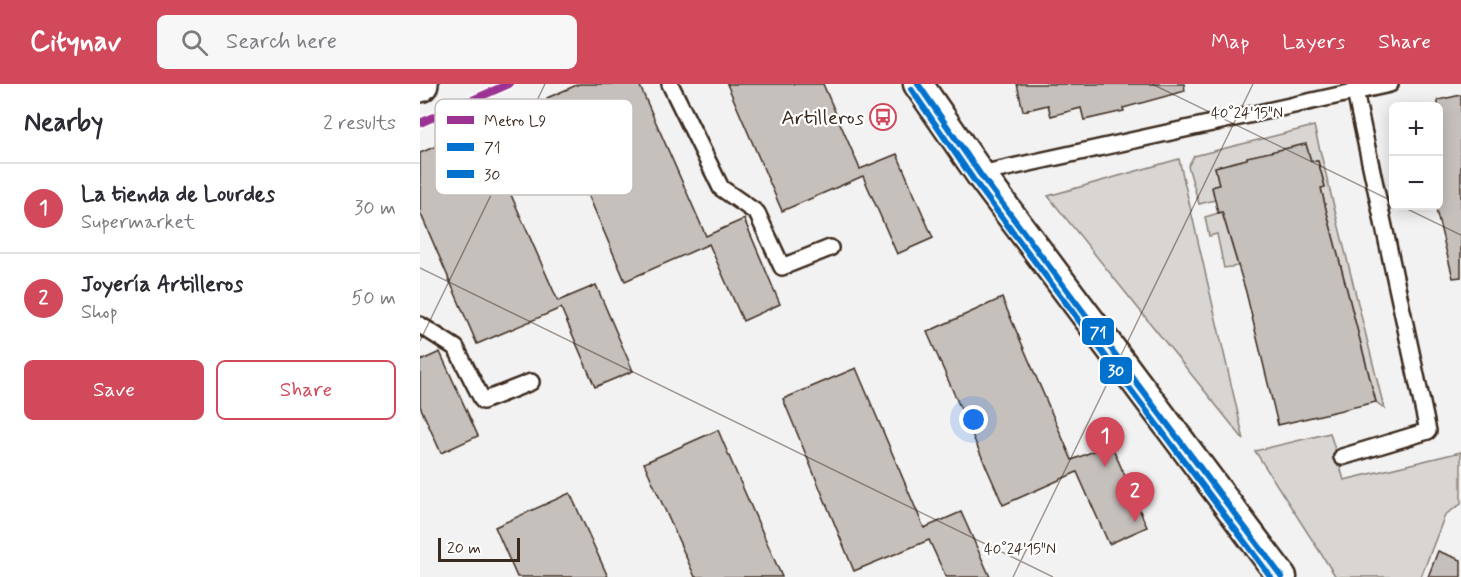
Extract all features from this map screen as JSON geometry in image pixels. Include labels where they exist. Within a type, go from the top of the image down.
[{"type":"street","points":[[918,84],[980,174],[1282,577]]},
{"type":"lane","points":[[670,84],[720,188],[757,213],[782,267],[830,248]]},
{"type":"lane","points":[[980,174],[1390,84]]},
{"type":"lane","points":[[1342,457],[1428,432],[1355,92]]},
{"type":"lane","points":[[420,325],[456,348],[483,401],[531,382]]},
{"type":"shaded area","points":[[1314,126],[1384,408],[1376,402],[1326,209],[1321,188],[1325,186],[1318,161],[1311,161],[1306,145],[1247,157],[1247,159],[1215,167],[1219,184],[1212,187],[1215,200],[1199,204],[1188,166],[1194,156]]},
{"type":"shaded area","points":[[1179,159],[1244,440],[1048,196]]},
{"type":"shaded area","points":[[1222,212],[1238,266],[1224,268],[1217,234],[1209,236],[1205,217]]},
{"type":"shaded area","points":[[1330,433],[1344,480],[1461,452],[1461,504],[1445,515],[1421,577],[1336,577],[1255,451]]},
{"type":"building","points":[[579,84],[639,84],[706,236],[744,219],[780,304],[743,321],[709,244],[625,281],[588,195],[633,195],[633,99],[547,98]]},
{"type":"building","points":[[727,84],[823,84],[860,169],[897,154],[933,238],[897,254],[863,176],[782,211]]},
{"type":"building","points":[[1017,84],[1184,84],[1185,91],[1123,108],[1124,111],[1084,120],[1081,108],[1051,116],[1048,105],[1023,111]]},
{"type":"building","points":[[1461,95],[1461,277],[1453,278],[1436,210],[1443,210],[1443,102],[1438,102],[1438,100]]},
{"type":"building","points":[[1306,144],[1311,161],[1318,161],[1325,187],[1321,188],[1326,209],[1376,402],[1278,425],[1246,292],[1222,212],[1218,213],[1212,187],[1219,185],[1215,167],[1247,159],[1247,157]]},
{"type":"building","points":[[435,147],[435,195],[511,195],[558,301],[596,285],[633,371],[595,387],[561,308],[477,344],[420,212],[420,153]]},
{"type":"building","points":[[1002,298],[1072,460],[1111,444],[1147,527],[1109,544],[1077,472],[1003,505],[927,332]]},
{"type":"building","points":[[440,352],[478,436],[441,453],[420,406],[420,361]]},
{"type":"building","points":[[856,368],[924,528],[961,512],[990,577],[946,577],[929,540],[854,571],[783,399]]},
{"type":"building","points":[[718,430],[782,577],[695,577],[644,463]]},
{"type":"building","points":[[570,493],[608,577],[517,577],[495,527]]},
{"type":"building","points":[[1438,551],[1461,560],[1461,577],[1428,577]]},
{"type":"metro line","name":"L9","points":[[475,99],[509,84]]},
{"type":"metro line","name":"L9","points":[[420,123],[435,116]]},
{"type":"transit line","name":"71","points":[[918,84],[980,174],[1282,577]]},
{"type":"transit line","name":"30","points":[[911,89],[973,179],[1271,577]]},
{"type":"place","name":"Artilleros","points":[[883,117]]},
{"type":"place","name":"La tienda de Lourdes","points":[[1105,467]]},
{"type":"place","name":"Joyería Artilleros","points":[[1135,522]]}]
